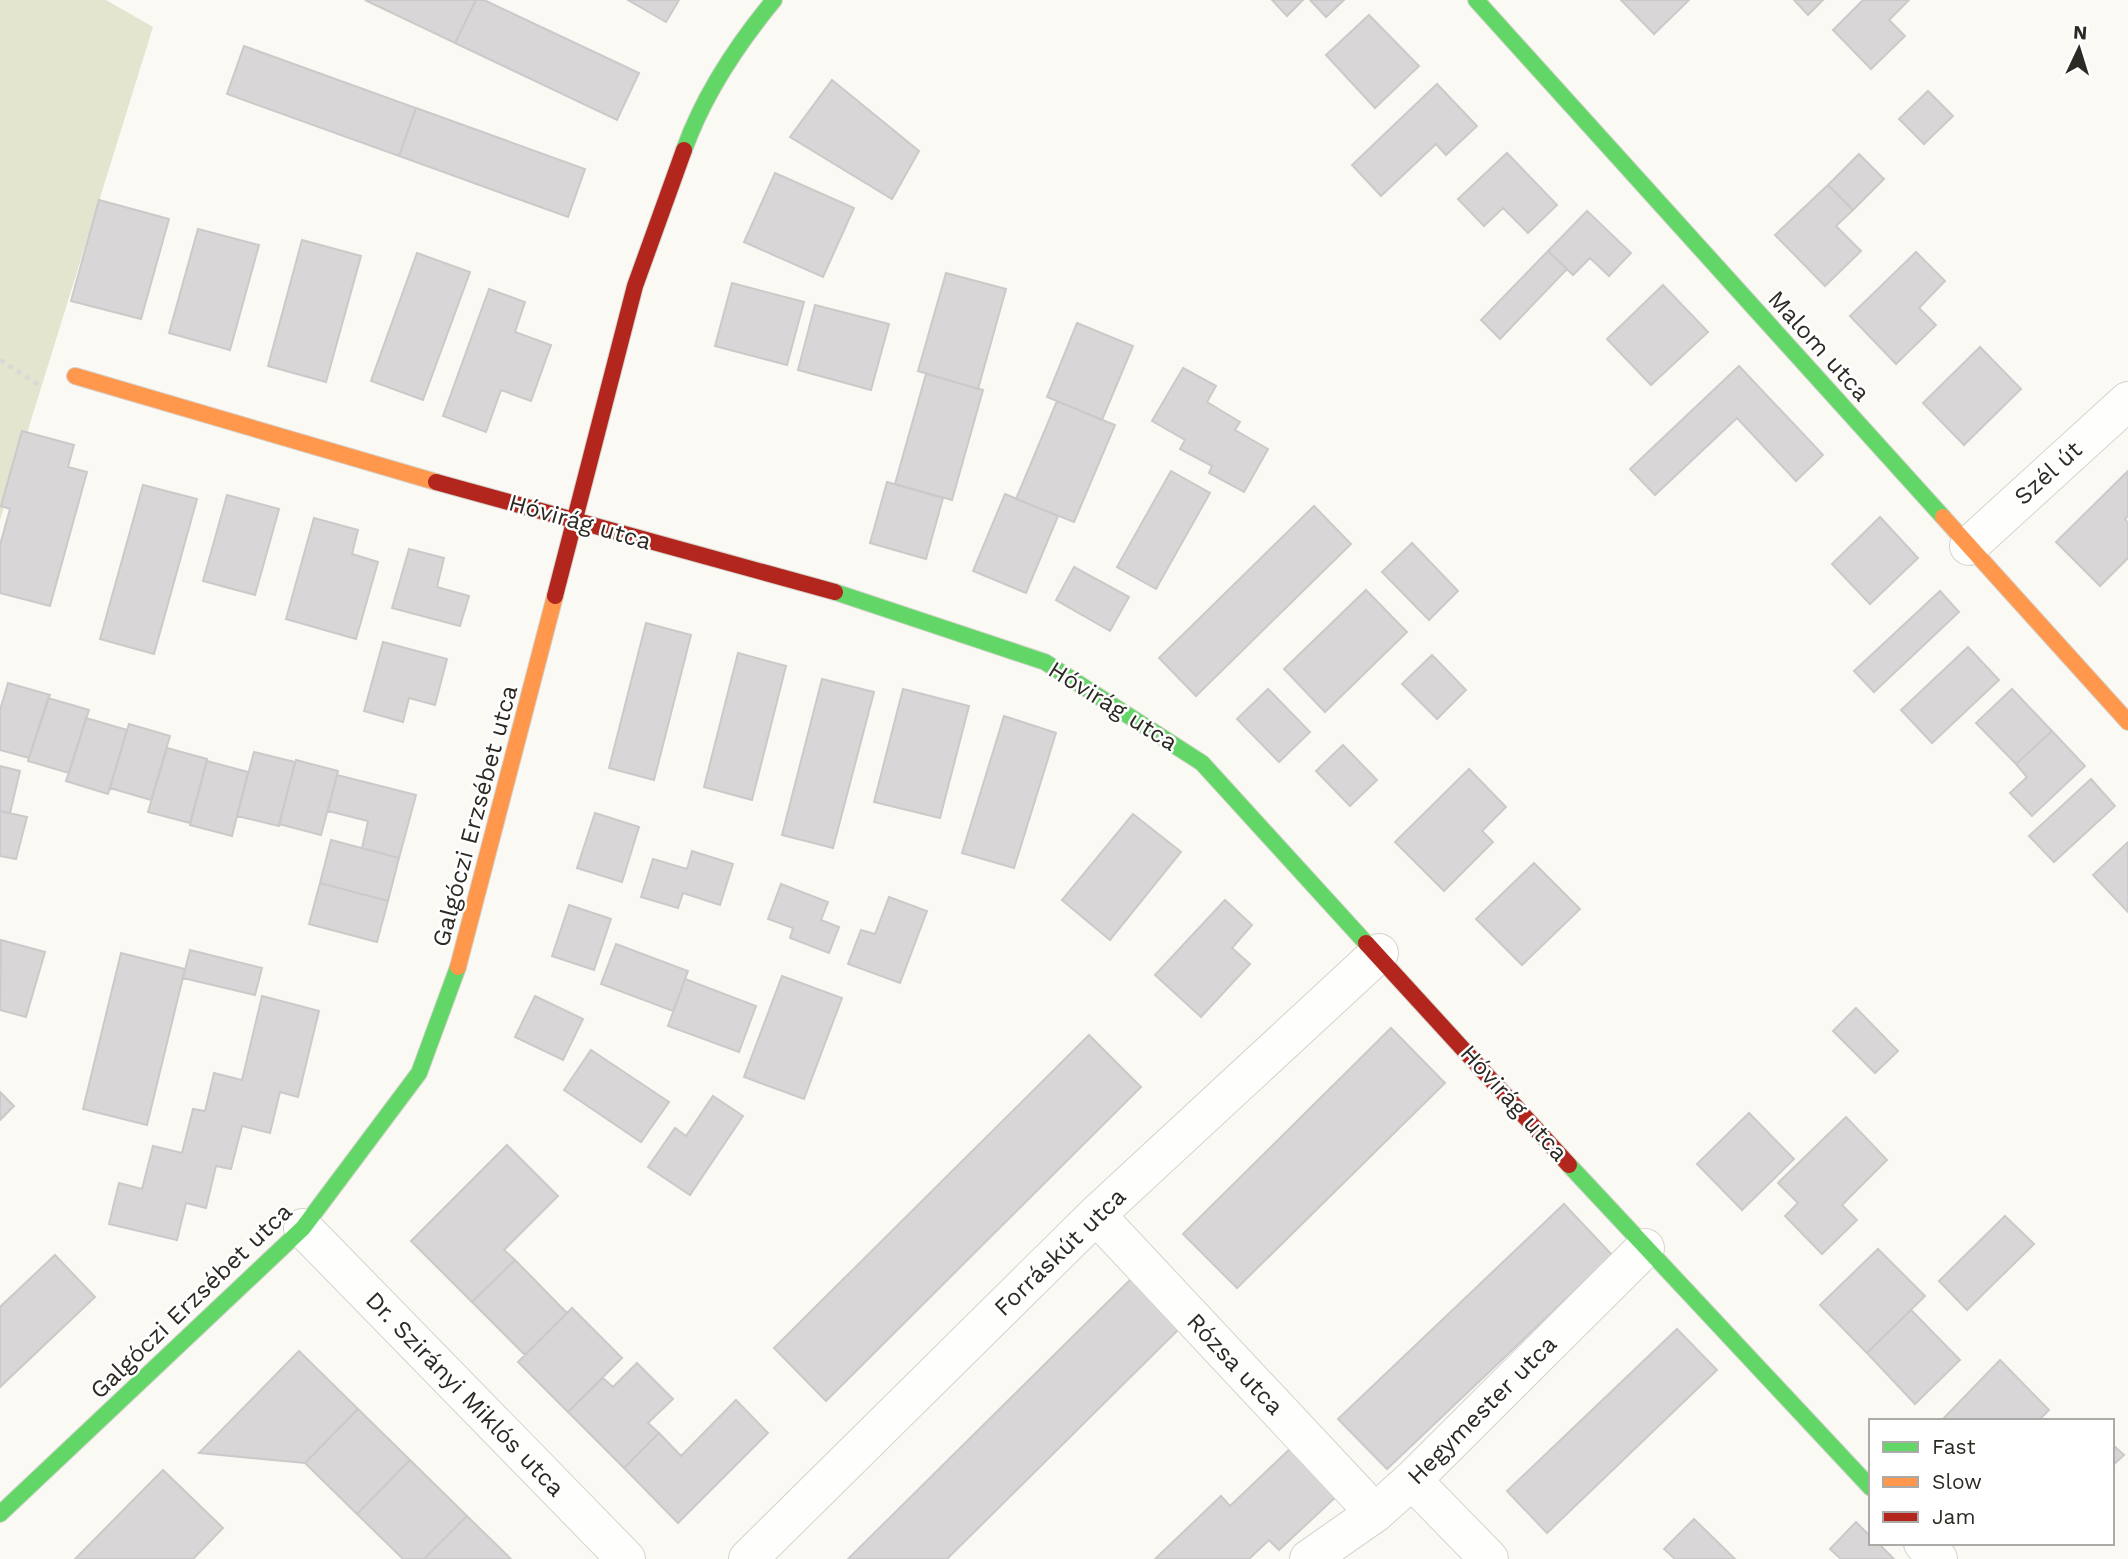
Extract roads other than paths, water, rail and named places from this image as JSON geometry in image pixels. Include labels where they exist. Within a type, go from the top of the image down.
[{"type":"street","name":"Galgóczi Erzsébet utca","points":[[0,1514],[303,1228],[419,1073],[460,963],[635,286],[698,112],[743,38],[774,0]]},
{"type":"street","name":"Malom utca","points":[[1476,0],[2128,722]]},
{"type":"street","name":"Hóvirág utca","points":[[75,376],[575,522],[854,597],[1045,662],[1202,763],[1379,953],[1645,1248],[1869,1486]]},
{"type":"street","name":"Szél út","points":[[1969,546],[2128,401]]},
{"type":"street","name":"Forráskút utca","points":[[748,1559],[1096,1215],[1379,953]]},
{"type":"street","name":"Rózsa utca","points":[[1096,1215],[1374,1513]]},
{"type":"street","name":"Dr. Szirányi Miklós utca","points":[[303,1228],[626,1559]]},
{"type":"street","name":"Hegymester utca","points":[[1309,1559],[1374,1513],[1412,1480],[1645,1248]]},
{"type":"street","points":[[1412,1480],[1489,1559]]},
{"type":"street","points":[[1925,1545],[1938,1559]]}]
